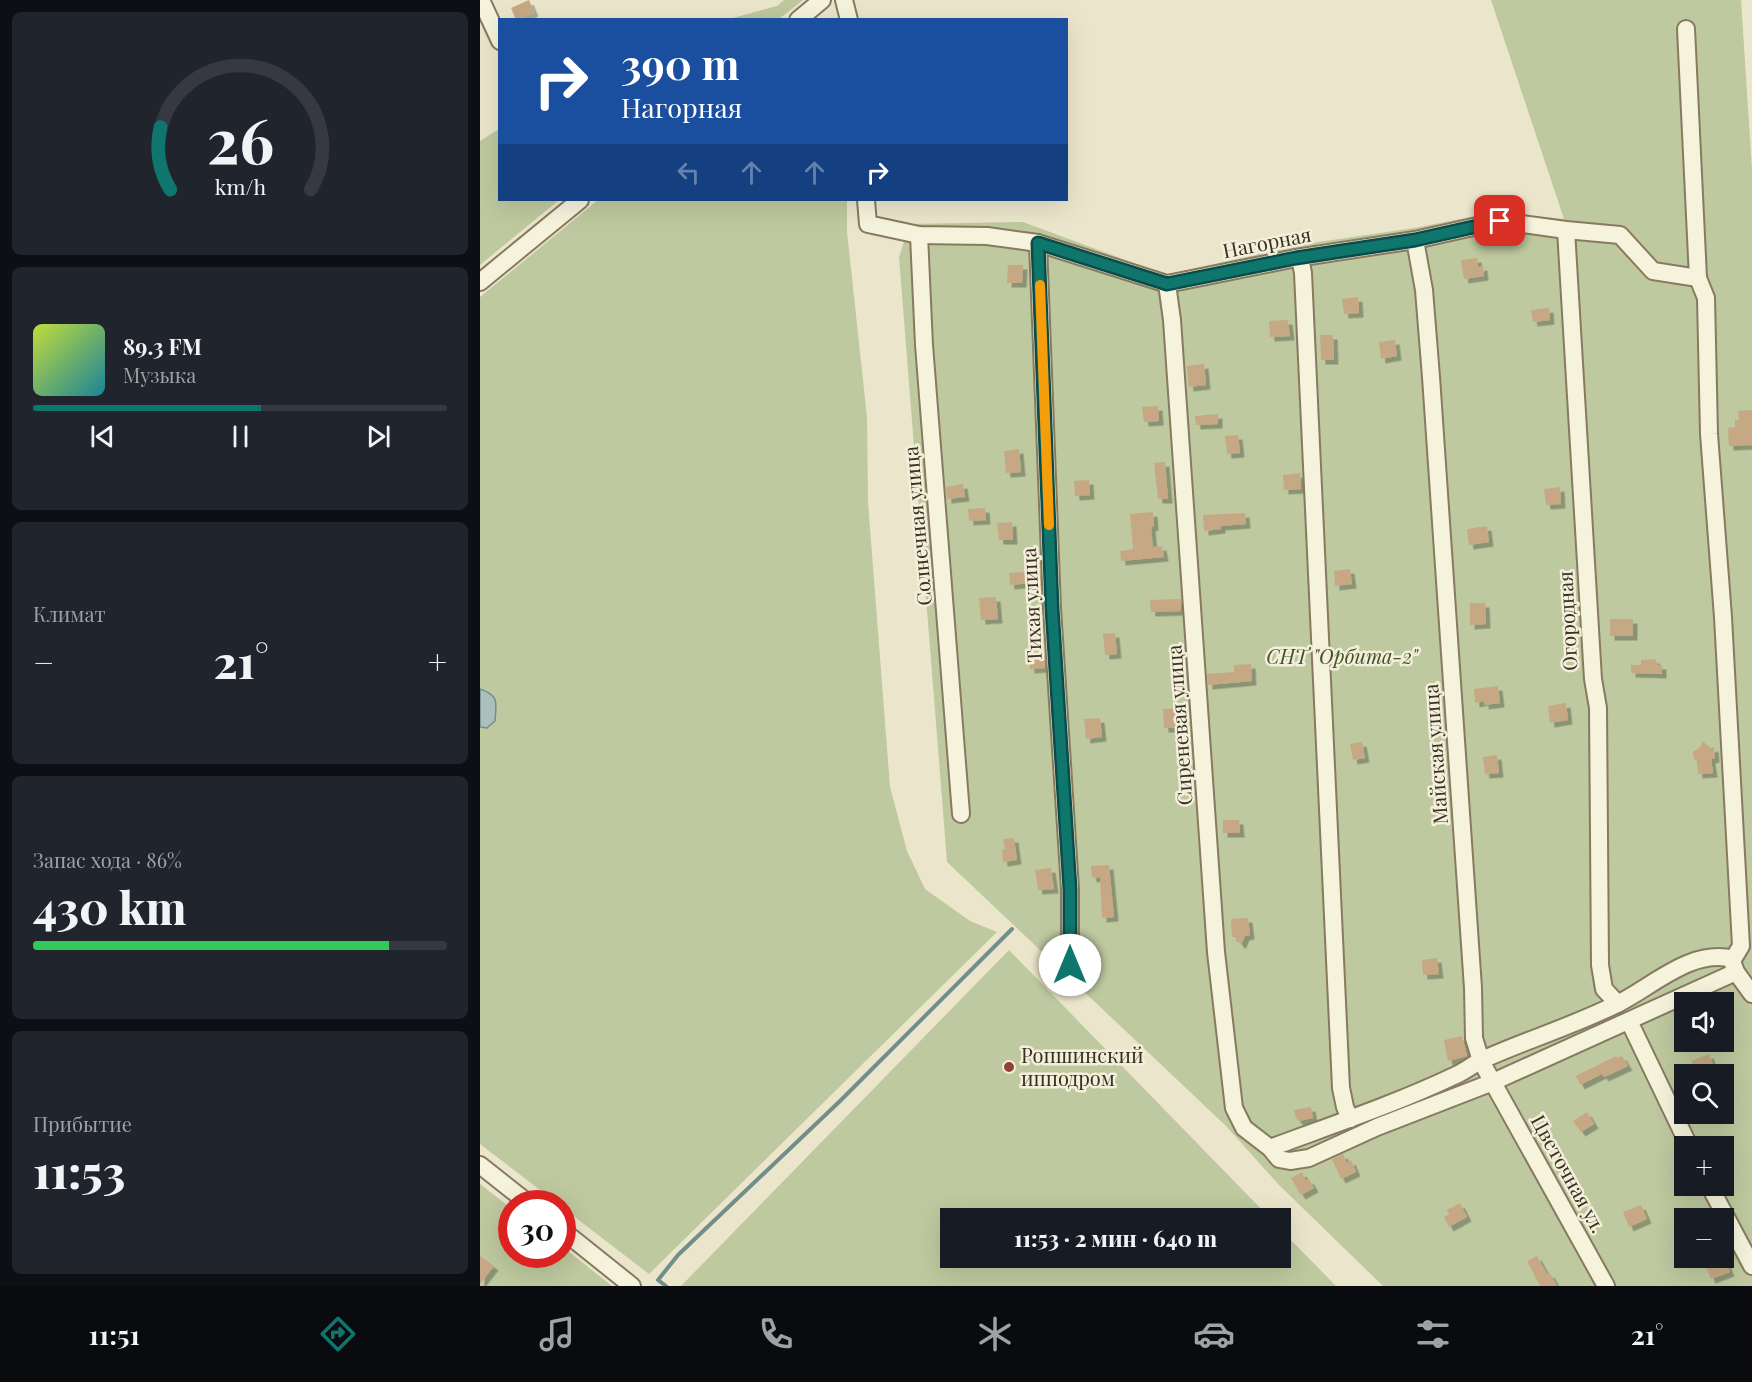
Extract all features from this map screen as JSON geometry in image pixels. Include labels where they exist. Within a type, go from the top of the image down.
[{"type":"street","points":[[481,0],[498,38]]},
{"type":"street","points":[[800,18],[822,0]]},
{"type":"street","points":[[844,0],[848,18]]},
{"type":"street","points":[[1493,1082],[1629,1021],[1735,965],[1741,946],[1723,617],[1709,435],[1706,298],[1698,278],[1686,29]]},
{"type":"street","points":[[480,282],[579,201]]},
{"type":"street","name":"Нагорная","points":[[866,201],[868,224],[920,235],[987,236],[1038,243],[1167,284],[1296,258],[1415,240],[1500,221],[1620,235],[1653,271],[1698,278]]},
{"type":"street","name":"Огородная","points":[[1566,230],[1593,679],[1598,708],[1600,965],[1604,990],[1618,1004]]},
{"type":"street","name":"Солнечная улица","points":[[920,235],[924,345],[961,814]]},
{"type":"street","name":"Майская улица","points":[[1415,240],[1424,290],[1455,718],[1473,988],[1474,1038],[1481,1061],[1493,1082]]},
{"type":"street","name":"Тихая улица","points":[[1038,243],[1052,608],[1070,889],[1070,965]]},
{"type":"street","points":[[1296,258],[1301,264],[1303,273],[1341,1088],[1350,1119]]},
{"type":"street","name":"Сиреневая улица","points":[[1167,284],[1173,332],[1216,951],[1234,1108],[1244,1128],[1270,1148],[1279,1159],[1290,1161],[1309,1158],[1377,1127],[1493,1082]]},
{"type":"street","points":[[1270,1148],[1350,1119],[1455,1076],[1481,1061],[1618,1004],[1679,968],[1711,957],[1722,956],[1735,965],[1752,994]]},
{"type":"street","points":[[1629,1021],[1684,1136]]},
{"type":"street","name":"Цветочная ул.","points":[[1493,1082],[1606,1286]]},
{"type":"street","points":[[480,1165],[512,1190]]},
{"type":"street","points":[[1716,1196],[1752,1266]]},
{"type":"street","points":[[576,1241],[632,1286]]},
{"type":"green space","points":[[784,0],[803,0],[780,18],[733,18],[777,6]]},
{"type":"green space","name":"СНТ \"Орбита-2\"","points":[[1491,0],[1741,0],[1752,169],[1752,1286],[1383,1286],[1278,1184],[1226,1126],[947,862],[899,257],[910,224],[1023,222],[1166,275],[1298,245],[1414,228],[1496,212],[1564,219]]},
{"type":"green space","points":[[498,130],[498,201],[558,201],[480,265],[480,141]]},
{"type":"green space","points":[[597,201],[847,201],[847,232],[867,417],[868,502],[890,787],[907,851],[925,889],[970,921],[997,932],[649,1274],[576,1218],[576,1190],[540,1190],[480,1144],[480,297]]},
{"type":"green space","name":"Ропшинский ипподром","points":[[1009,950],[1260,1208],[940,1208],[940,1268],[1291,1268],[1291,1240],[1336,1286],[681,1286]]},
{"type":"green space","points":[[480,1184],[498,1198],[498,1268],[576,1268],[576,1257],[612,1286],[480,1286]]},
{"type":"shaded area","points":[[480,689],[491,694],[495,701],[495,721],[487,728],[480,727]]},
{"type":"building","points":[[529,0],[534,12],[515,18],[511,8]]},
{"type":"building","points":[[1477,258],[1478,267],[1483,266],[1484,276],[1464,279],[1461,260]]},
{"type":"building","points":[[1008,265],[1023,265],[1022,283],[1007,283]]},
{"type":"building","points":[[1358,297],[1359,313],[1344,314],[1342,299]]},
{"type":"building","points":[[1549,308],[1550,320],[1533,322],[1531,310]]},
{"type":"building","points":[[1288,320],[1290,336],[1270,337],[1269,321]]},
{"type":"building","points":[[1320,335],[1333,335],[1334,360],[1321,360]]},
{"type":"building","points":[[1395,340],[1397,356],[1381,359],[1379,342]]},
{"type":"building","points":[[1204,364],[1206,385],[1189,387],[1187,366]]},
{"type":"building","points":[[1158,406],[1159,421],[1144,422],[1142,407]]},
{"type":"building","points":[[1752,410],[1752,445],[1729,446],[1728,428],[1735,427],[1735,420],[1739,420],[1738,411]]},
{"type":"building","points":[[1218,414],[1218,424],[1196,425],[1195,416]]},
{"type":"building","points":[[1238,435],[1240,453],[1227,454],[1225,436]]},
{"type":"building","points":[[1019,449],[1021,472],[1006,473],[1004,451]]},
{"type":"building","points":[[1165,462],[1168,499],[1158,499],[1154,463]]},
{"type":"building","points":[[1300,473],[1301,489],[1284,490],[1283,475]]},
{"type":"building","points":[[1089,480],[1090,495],[1075,496],[1074,481]]},
{"type":"building","points":[[963,484],[965,497],[947,499],[946,487]]},
{"type":"building","points":[[1560,487],[1561,504],[1546,505],[1544,489]]},
{"type":"building","points":[[985,508],[986,520],[969,521],[968,509]]},
{"type":"building","points":[[1153,512],[1154,526],[1151,527],[1153,547],[1162,546],[1164,557],[1121,561],[1120,551],[1133,549],[1130,514]]},
{"type":"building","points":[[1245,513],[1246,524],[1221,526],[1221,529],[1204,531],[1203,515]]},
{"type":"building","points":[[1012,522],[1013,540],[999,540],[997,523]]},
{"type":"building","points":[[1487,526],[1489,542],[1469,545],[1467,529]]},
{"type":"building","points":[[1350,569],[1352,584],[1335,586],[1334,571]]},
{"type":"building","points":[[1040,571],[1041,582],[1010,585],[1009,573]]},
{"type":"building","points":[[996,597],[998,619],[981,620],[979,598]]},
{"type":"building","points":[[1181,599],[1181,611],[1151,612],[1150,600]]},
{"type":"building","points":[[1470,603],[1485,603],[1486,624],[1470,625]]},
{"type":"building","points":[[1610,619],[1633,619],[1633,636],[1610,636]]},
{"type":"building","points":[[1115,633],[1117,654],[1105,655],[1103,634]]},
{"type":"building","points":[[1045,656],[1045,668],[1030,669],[1029,657]]},
{"type":"building","points":[[1655,659],[1658,665],[1662,665],[1662,674],[1631,673],[1631,665],[1641,665],[1641,660]]},
{"type":"building","points":[[1251,664],[1252,681],[1208,685],[1207,674],[1234,672],[1234,665]]},
{"type":"building","points":[[1498,686],[1500,703],[1484,705],[1484,701],[1475,703],[1474,689]]},
{"type":"building","points":[[1566,703],[1568,720],[1550,723],[1548,706]]},
{"type":"building","points":[[1181,708],[1182,728],[1164,728],[1163,709]]},
{"type":"building","points":[[1100,718],[1102,737],[1086,739],[1084,719]]},
{"type":"building","points":[[1703,741],[1710,748],[1714,747],[1715,758],[1711,759],[1713,773],[1698,774],[1697,761],[1694,759],[1693,752],[1700,747]]},
{"type":"building","points":[[1362,742],[1365,758],[1353,760],[1350,744]]},
{"type":"building","points":[[1497,755],[1499,773],[1485,774],[1483,757]]},
{"type":"building","points":[[1223,820],[1239,820],[1240,833],[1223,833]]},
{"type":"building","points":[[1014,838],[1017,860],[1003,862],[1002,850],[1005,849],[1003,839]]},
{"type":"building","points":[[1109,865],[1114,917],[1102,918],[1100,877],[1092,878],[1091,866]]},
{"type":"building","points":[[1051,868],[1054,889],[1038,890],[1035,870]]},
{"type":"building","points":[[1248,918],[1250,935],[1245,936],[1241,945],[1235,937],[1232,937],[1231,919]]},
{"type":"building","points":[[1437,958],[1439,974],[1423,975],[1422,960]]},
{"type":"building","points":[[1462,1036],[1467,1056],[1448,1061],[1444,1040]]},
{"type":"building","points":[[1709,1054],[1713,1064],[1692,1064],[1691,1061]]},
{"type":"building","points":[[1616,1056],[1617,1058],[1622,1056],[1628,1066],[1604,1077],[1602,1074],[1580,1085],[1576,1076]]},
{"type":"building","points":[[1311,1107],[1313,1118],[1299,1121],[1296,1118],[1294,1110]]},
{"type":"building","points":[[1587,1112],[1594,1124],[1581,1132],[1573,1121]]},
{"type":"building","points":[[1343,1154],[1347,1163],[1351,1160],[1356,1172],[1341,1179],[1332,1159]]},
{"type":"building","points":[[1302,1172],[1306,1181],[1309,1179],[1314,1188],[1301,1195],[1291,1178]]},
{"type":"building","points":[[1460,1203],[1467,1217],[1449,1227],[1444,1217],[1449,1214],[1447,1210]]},
{"type":"building","points":[[1641,1205],[1647,1219],[1629,1227],[1623,1212]]},
{"type":"building","points":[[480,1256],[494,1266],[480,1284]]},
{"type":"building","points":[[1537,1256],[1557,1286],[1540,1286],[1527,1261]]},
{"type":"building","points":[[1706,1268],[1728,1268],[1730,1272],[1711,1279]]},
{"type":"waterway","points":[[666,1286],[658,1280],[678,1255],[839,1102],[1012,929]]},
{"type":"slow traffic","points":[[1040,285],[1049,525]]},
{"type":"place","name":"Ропшинский ипподром","points":[[1009,1067]]},
{"type":"route","points":[[1070,965],[1070,889],[1052,608],[1038,243],[1167,284],[1296,258],[1415,240],[1500,221]]}]
